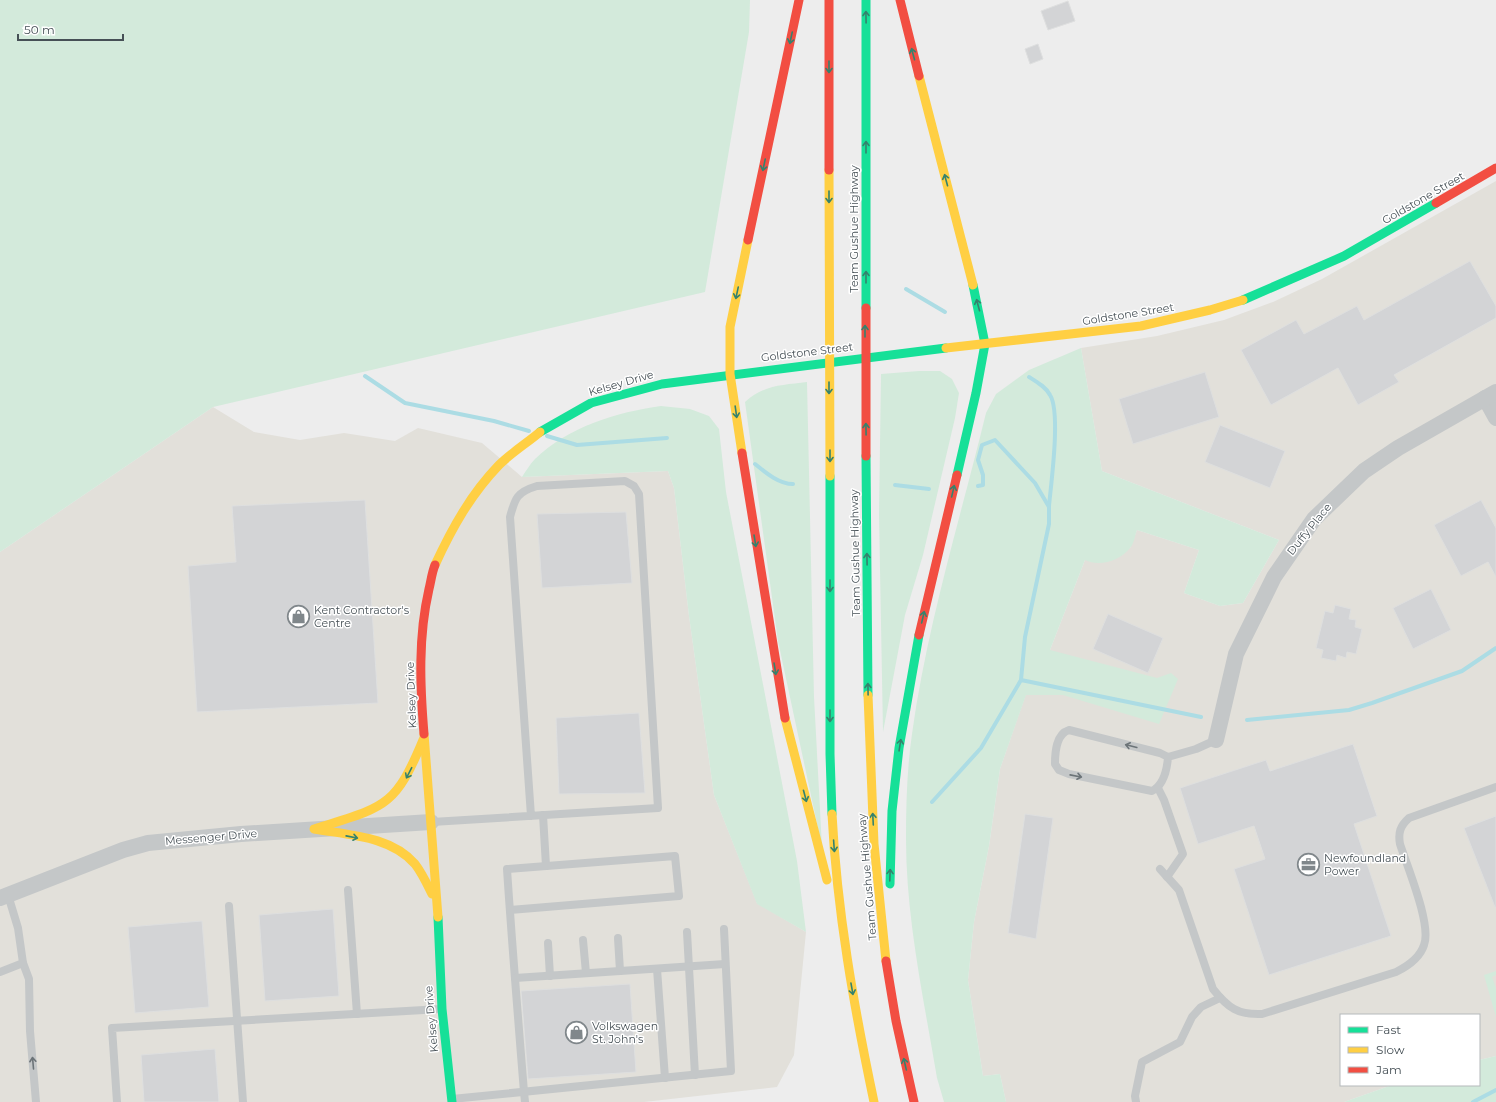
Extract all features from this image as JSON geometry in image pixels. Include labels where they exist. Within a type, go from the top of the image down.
[{"type":"main road","points":[[799,0],[730,327],[730,374],[781,704],[846,950]]},
{"type":"main road","points":[[829,0],[830,762],[837,886],[860,1038],[874,1102]]},
{"type":"main road","name":"Team Gushue Highway","points":[[866,0],[865,316],[868,694],[872,798],[877,884],[888,970],[900,1042],[914,1102]]},
{"type":"main road","points":[[888,970],[892,812],[899,748],[916,648],[976,393],[985,344],[980,313],[900,0]]},
{"type":"main road","name":"Goldstone Street","points":[[730,374],[1141,326],[1210,310],[1246,299],[1344,256],[1496,168]]},
{"type":"main road","name":"Kelsey Drive","points":[[451,1100],[442,1009],[437,904],[432,859],[431,822],[420,672],[425,607],[434,568],[449,535],[468,503],[500,464],[540,432],[591,403],[662,384],[730,374]]},
{"type":"main road","points":[[314,829],[375,810],[386,802],[403,784],[424,738]]},
{"type":"main road","points":[[314,829],[374,841],[403,854],[416,865],[437,904]]},
{"type":"street","points":[[1490,395],[1496,418]]},
{"type":"street","name":"Duffy Place","points":[[1216,740],[1236,654],[1274,577],[1314,519],[1364,470],[1398,448],[1490,395]]},
{"type":"street","name":"Messenger Drive","points":[[4,897],[123,850],[148,843],[314,829],[431,822]]},
{"type":"lane","points":[[431,822],[543,816],[658,808],[639,494],[634,486],[625,482],[537,486],[525,490],[515,499],[510,517],[530,816]]},
{"type":"lane","points":[[1168,757],[1167,769],[1158,788],[1152,791],[1068,774],[1059,770],[1055,764],[1060,736],[1063,732],[1077,730],[1094,737],[1160,753],[1168,757],[1196,749],[1216,740]]},
{"type":"lane","points":[[1160,869],[1179,890],[1208,978],[1220,998],[1240,1013],[1262,1014],[1396,972],[1409,965],[1422,950],[1426,936],[1423,914],[1400,844],[1398,833],[1403,824],[1409,818],[1496,787]]},
{"type":"lane","points":[[1158,788],[1164,800],[1183,854],[1167,877]]},
{"type":"lane","points":[[543,816],[546,866]]},
{"type":"lane","points":[[510,910],[679,896],[675,856],[507,869],[510,910],[515,978],[525,1102]]},
{"type":"lane","points":[[348,890],[357,1014]]},
{"type":"lane","points":[[4,897],[18,928],[23,963],[29,979],[30,1031],[36,1102]]},
{"type":"lane","points":[[229,906],[243,1102]]},
{"type":"lane","points":[[451,1100],[731,1071],[724,929]]},
{"type":"lane","points":[[687,932],[695,1075]]},
{"type":"lane","points":[[618,938],[620,971]]},
{"type":"lane","points":[[583,940],[586,973]]},
{"type":"lane","points":[[548,943],[550,976]]},
{"type":"lane","points":[[0,972],[23,963]]},
{"type":"lane","points":[[515,978],[726,964]]},
{"type":"lane","points":[[656,969],[665,1078]]},
{"type":"lane","points":[[1136,1102],[1135,1096],[1142,1062],[1180,1042],[1192,1017],[1201,1007],[1220,998]]},
{"type":"lane","points":[[117,1102],[112,1028],[442,1009]]},
{"type":"shaded area","points":[[1496,181],[1496,1056],[1480,1060],[1480,1014],[1340,1014],[1340,1086],[1389,1086],[1344,1102],[1006,1102],[1000,1074],[983,1076],[968,980],[974,922],[989,846],[1000,769],[1026,694],[1050,650],[1085,560],[1130,548],[1137,530],[1199,550],[1184,593],[1220,606],[1243,603],[1279,540],[1102,471],[1081,348],[1157,336],[1224,320],[1273,302],[1322,279]]},
{"type":"shaded area","points":[[213,407],[254,432],[300,440],[344,433],[395,441],[418,428],[482,443],[522,477],[668,471],[674,488],[689,616],[714,795],[757,903],[806,932],[794,1055],[777,1087],[644,1102],[0,1102],[0,552]]},
{"type":"green space","points":[[0,0],[750,0],[749,32],[705,292],[213,407],[0,552]]},
{"type":"green space","points":[[1081,348],[1102,471],[1279,540],[1243,603],[1220,606],[1184,593],[1199,550],[1137,530],[1131,546],[1126,553],[1121,556],[1109,562],[1103,563],[1085,560],[1050,650],[1157,678],[1171,673],[1178,679],[1159,724],[1063,695],[1026,695],[1000,769],[989,846],[974,922],[968,980],[983,1076],[1000,1074],[1006,1102],[944,1102],[937,1078],[912,929],[907,869],[906,826],[908,773],[910,747],[918,693],[935,613],[986,413],[996,394],[1029,370]]},
{"type":"green space","points":[[940,371],[952,379],[959,393],[955,418],[923,555],[905,615],[883,732],[879,515],[881,374]]},
{"type":"green space","points":[[807,382],[814,697],[822,847],[778,641],[745,402],[752,396],[766,389],[782,385]]},
{"type":"green space","points":[[661,406],[690,409],[709,416],[719,429],[726,492],[797,861],[806,932],[757,904],[714,795],[689,616],[674,488],[668,471],[522,477],[533,461],[562,438],[610,417],[627,412]]},
{"type":"green space","points":[[1496,971],[1496,975],[1492,977],[1496,988],[1496,1017],[1484,975]]},
{"type":"green space","points":[[1496,1056],[1496,1102],[1344,1102],[1389,1086],[1480,1086],[1480,1060]]},
{"type":"building","points":[[1068,1],[1075,21],[1048,30],[1041,11]]},
{"type":"building","points":[[1038,44],[1043,59],[1030,64],[1025,49]]},
{"type":"building","points":[[1470,261],[1496,306],[1496,318],[1394,375],[1399,382],[1358,405],[1338,368],[1271,405],[1241,350],[1296,320],[1304,334],[1357,306],[1364,320]]},
{"type":"building","points":[[1205,372],[1219,417],[1133,444],[1119,399]]},
{"type":"building","points":[[1220,425],[1285,451],[1270,488],[1205,462]]},
{"type":"building","points":[[365,500],[378,703],[197,712],[188,566],[236,562],[232,506]]},
{"type":"building","points":[[1481,500],[1496,528],[1496,577],[1488,562],[1461,576],[1434,525]]},
{"type":"building","points":[[626,512],[632,583],[542,588],[537,514]]},
{"type":"building","points":[[1431,589],[1451,630],[1413,649],[1393,608]]},
{"type":"building","points":[[1335,605],[1351,609],[1349,619],[1356,620],[1355,627],[1362,629],[1356,654],[1347,652],[1346,658],[1337,655],[1336,661],[1321,658],[1323,650],[1316,648],[1325,611],[1333,613]]},
{"type":"building","points":[[1108,614],[1163,638],[1148,673],[1093,649]]},
{"type":"building","points":[[639,713],[645,793],[559,794],[556,718]]},
{"type":"building","name":"Newfoundland Power","points":[[1353,744],[1377,816],[1354,824],[1391,936],[1269,975],[1234,869],[1265,859],[1254,826],[1198,844],[1180,788],[1266,760],[1270,771]]},
{"type":"building","points":[[1025,814],[1053,818],[1036,939],[1008,933]]},
{"type":"building","points":[[1496,816],[1496,907],[1495,907],[1464,828]]},
{"type":"building","points":[[333,909],[339,996],[265,1001],[259,915]]},
{"type":"building","points":[[202,921],[209,1007],[135,1013],[128,927]]},
{"type":"building","name":"Volkswagen St. John's","points":[[630,984],[636,1072],[528,1079],[521,991]]},
{"type":"building","points":[[215,1049],[219,1102],[144,1102],[141,1055]]},
{"type":"waterway","points":[[906,289],[945,312]]},
{"type":"waterway","points":[[365,376],[405,403],[494,421],[529,431]]},
{"type":"waterway","points":[[1029,377],[1041,385],[1050,395],[1055,416],[1053,466],[1049,506]]},
{"type":"waterway","points":[[547,436],[577,445],[667,438]]},
{"type":"waterway","points":[[978,486],[983,485],[983,475],[978,460],[982,445],[995,440],[1035,483],[1049,507],[1049,524],[1025,637],[1021,680]]},
{"type":"waterway","points":[[755,464],[778,480],[788,484],[793,484]]},
{"type":"waterway","points":[[895,485],[929,489]]},
{"type":"waterway","points":[[1247,720],[1349,710],[1462,671],[1496,648]]},
{"type":"waterway","points":[[932,802],[981,748],[1021,680],[1201,717]]},
{"type":"waterway","points":[[1473,1102],[1496,1090]]},
{"type":"traffic: fast","points":[[866,0],[866,308]]},
{"type":"traffic: fast","points":[[1243,300],[1344,256],[1436,203]]},
{"type":"traffic: fast","points":[[957,475],[976,393],[985,344],[973,285]]},
{"type":"traffic: fast","points":[[540,432],[591,403],[662,384],[946,348]]},
{"type":"traffic: fast","points":[[866,456],[868,695]]},
{"type":"traffic: fast","points":[[830,476],[830,754],[832,814]]},
{"type":"traffic: fast","points":[[890,884],[892,811],[899,748],[919,635]]},
{"type":"traffic: fast","points":[[438,917],[442,1009],[452,1102]]},
{"type":"traffic: slow","points":[[919,76],[973,285]]},
{"type":"traffic: slow","points":[[829,170],[830,476]]},
{"type":"traffic: slow","points":[[742,453],[730,374],[730,327],[748,240]]},
{"type":"traffic: slow","points":[[946,348],[1141,326],[1210,310],[1243,300]]},
{"type":"traffic: slow","points":[[435,565],[455,525],[489,476],[514,452],[540,432]]},
{"type":"traffic: slow","points":[[868,695],[874,844],[886,961]]},
{"type":"traffic: slow","points":[[785,718],[827,880]]},
{"type":"traffic: slow","points":[[424,734],[438,917]]},
{"type":"traffic: slow","points":[[317,828],[358,815],[385,802],[395,792],[404,779],[423,740]]},
{"type":"traffic: slow","points":[[832,814],[834,851],[847,959],[874,1102]]},
{"type":"traffic: slow","points":[[314,829],[368,838],[394,848],[415,864],[432,894]]},
{"type":"traffic: jam","points":[[748,240],[799,0]]},
{"type":"traffic: jam","points":[[829,0],[829,170]]},
{"type":"traffic: jam","points":[[900,0],[919,76]]},
{"type":"traffic: jam","points":[[1436,203],[1496,168]]},
{"type":"traffic: jam","points":[[866,308],[866,456]]},
{"type":"traffic: jam","points":[[742,453],[785,718]]},
{"type":"traffic: jam","points":[[919,635],[957,475]]},
{"type":"traffic: jam","points":[[424,734],[421,679],[423,625],[425,607],[435,565]]},
{"type":"traffic: jam","points":[[886,961],[896,1021],[914,1102]]},
{"type":"place","name":"Kent Contractor's Centre","points":[[298,616]]},
{"type":"place","name":"Newfoundland Power","points":[[1308,864]]},
{"type":"place","name":"Volkswagen St. John's","points":[[577,1032]]}]
